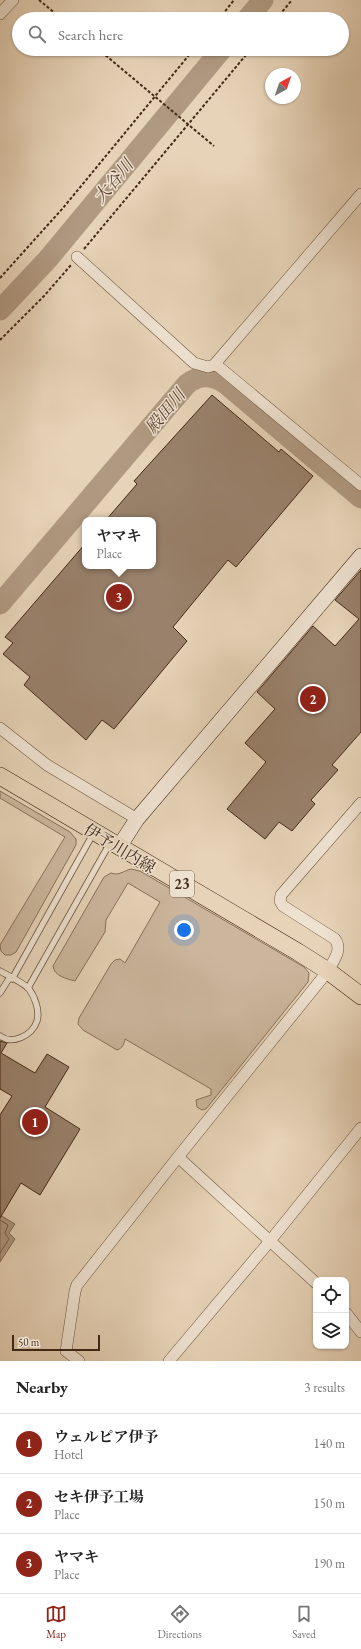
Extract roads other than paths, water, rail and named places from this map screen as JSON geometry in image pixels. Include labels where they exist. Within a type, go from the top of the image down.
[{"type":"main road","name":"伊予川内線","points":[[0,776],[328,971],[361,996]]},
{"type":"street","points":[[0,14],[13,0]]},
{"type":"street","points":[[77,257],[194,363],[208,367],[214,365],[361,194]]},
{"type":"street","points":[[214,365],[219,367],[361,485]]},
{"type":"street","points":[[114,845],[361,556]]},
{"type":"street","points":[[0,728],[47,765],[137,819]]},
{"type":"street","points":[[79,1361],[66,1351],[77,1285],[328,971],[335,958],[339,949],[338,944],[328,935],[283,906],[280,901],[282,895],[361,803]]},
{"type":"street","points":[[169,1361],[270,1241],[361,1128]]},
{"type":"street","points":[[178,1157],[313,1280]]},
{"type":"street","points":[[349,1317],[361,1332]]},
{"type":"lane","points":[[0,993],[11,978],[94,833]]},
{"type":"lane","points":[[28,988],[114,845]]},
{"type":"lane","points":[[0,971],[28,988],[37,1008],[37,1021],[33,1028],[18,1039],[6,1040],[0,1036]]},
{"type":"water","points":[[0,1215],[15,1224],[9,1233],[15,1239],[0,1262]]},
{"type":"waterway","name":"大谷川","points":[[253,12],[263,0]]},
{"type":"waterway","name":"大谷川","points":[[0,310],[48,259],[216,56]]},
{"type":"waterway","name":"殿田川","points":[[0,604],[187,384],[202,377],[211,377],[226,384],[361,498]]},
{"type":"place","name":"ヤマキ","points":[[119,597]]},
{"type":"place","name":"セキ伊予工場","points":[[313,699]]},
{"type":"place","name":"ウェルピア伊予","points":[[35,1122]]}]
